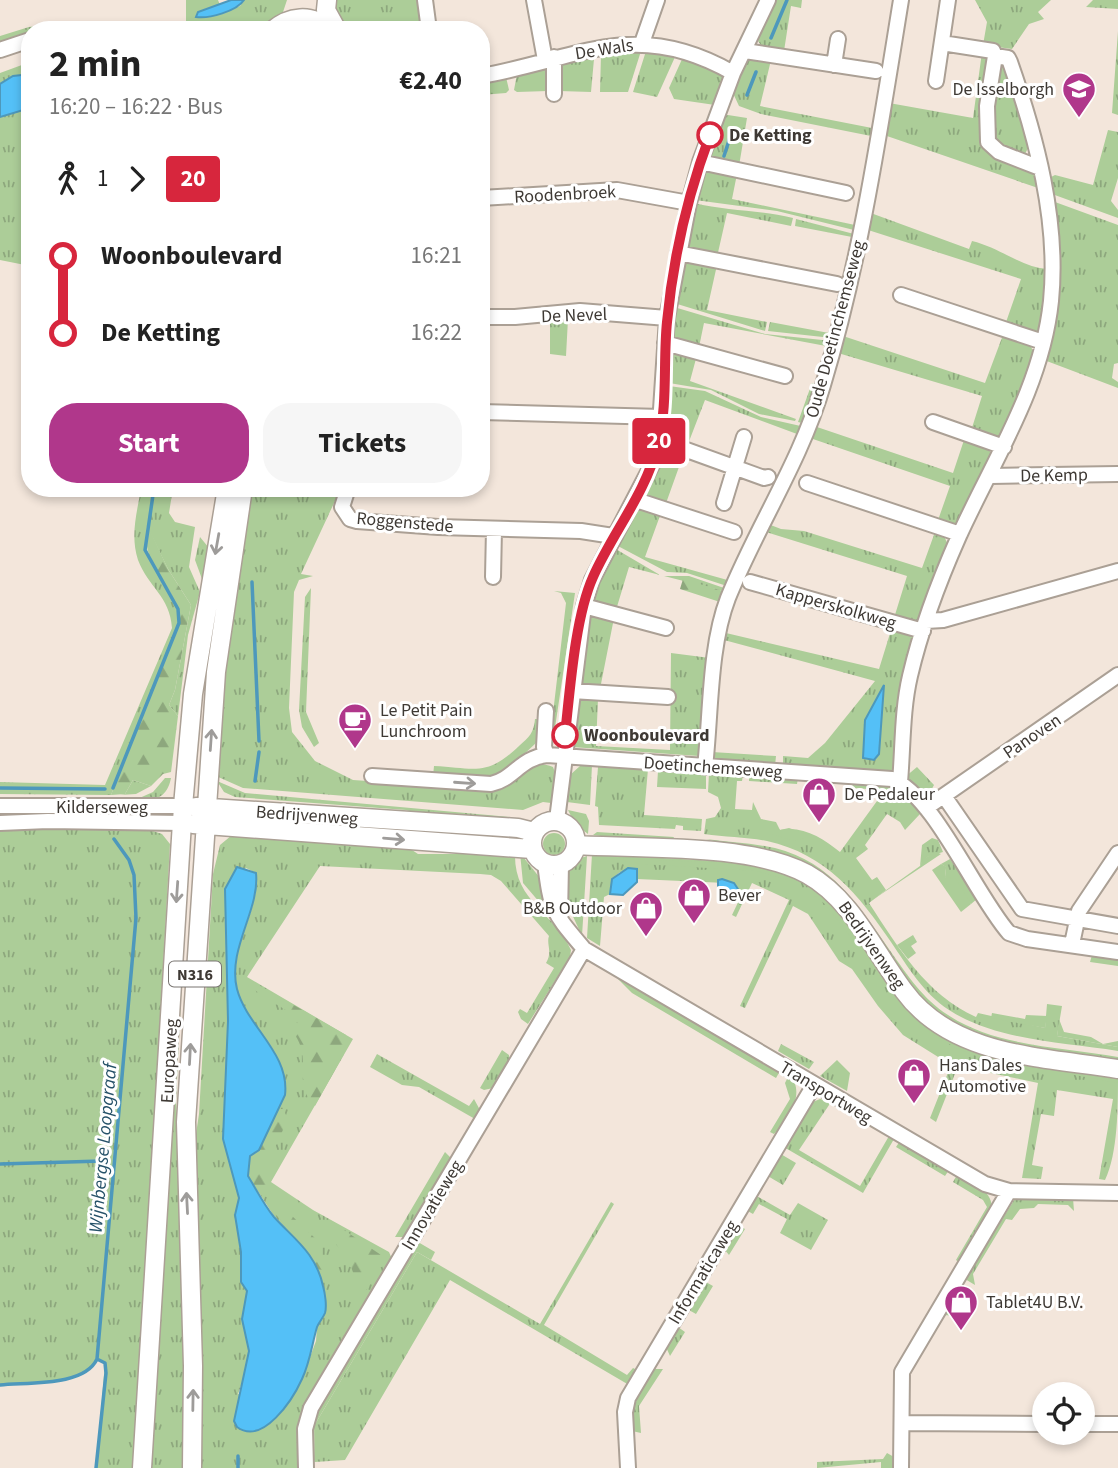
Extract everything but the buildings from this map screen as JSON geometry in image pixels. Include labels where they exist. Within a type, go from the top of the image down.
[{"type":"main road","points":[[291,21],[292,0]]},
{"type":"main road","points":[[291,21],[298,0]]},
{"type":"main road","points":[[321,0],[328,21]]},
{"type":"main road","points":[[327,0],[329,21]]},
{"type":"main road","name":"Europaweg","points":[[142,1468],[182,815],[193,695],[226,497]]},
{"type":"main road","name":"Europaweg","points":[[192,1468],[193,1366],[185,1135],[204,817],[221,629],[242,497]]},
{"type":"main road","name":"Kilderseweg","points":[[182,815],[204,817]]},
{"type":"main road","name":"Bedrijvenweg","points":[[204,817],[533,840]]},
{"type":"main road","points":[[557,820],[572,829],[576,845],[571,857],[553,864],[533,840],[543,823],[557,820]]},
{"type":"main road","name":"Bedrijvenweg","points":[[576,845],[720,853],[782,863],[808,875],[838,896],[906,994],[923,1012],[954,1034],[980,1044],[1021,1054],[1118,1069]]},
{"type":"street","points":[[425,0],[428,21]]},
{"type":"street","points":[[534,0],[549,58]]},
{"type":"street","points":[[642,43],[657,0]]},
{"type":"street","points":[[557,820],[584,606],[592,580],[613,536],[636,500],[659,440],[667,318],[689,203],[700,162],[733,73],[768,0]]},
{"type":"street","name":"Oude Doetinchemseweg","points":[[705,766],[722,618],[735,583],[807,434],[823,386],[869,194],[901,0]]},
{"type":"street","points":[[936,81],[948,0]]},
{"type":"street","points":[[834,65],[838,39]]},
{"type":"street","points":[[0,50],[21,43]]},
{"type":"street","name":"De Wals","points":[[490,74],[549,58],[642,43],[688,53],[733,73]]},
{"type":"street","points":[[942,43],[993,51],[995,56],[987,106],[988,142],[999,152],[1040,168]]},
{"type":"street","points":[[745,51],[876,71]]},
{"type":"street","points":[[995,56],[1008,58],[1010,62],[1040,168],[1051,230],[1053,272],[1043,342],[1028,394],[991,476],[960,534],[924,626],[909,678],[900,782],[926,808],[1009,933],[1118,952]]},
{"type":"street","name":"De Wals","points":[[549,58],[554,94]]},
{"type":"street","points":[[700,162],[846,193]]},
{"type":"street","name":"Roodenbroek","points":[[490,197],[617,190],[689,203]]},
{"type":"street","points":[[678,253],[837,284]]},
{"type":"street","points":[[901,295],[1043,342]]},
{"type":"street","name":"De Nevel","points":[[490,317],[580,311],[667,318]]},
{"type":"street","points":[[665,343],[785,376]]},
{"type":"street","points":[[490,412],[661,417]]},
{"type":"street","points":[[933,422],[1004,447]]},
{"type":"street","points":[[724,503],[744,437]]},
{"type":"street","points":[[659,440],[764,478],[768,477]]},
{"type":"street","name":"De Kemp","points":[[991,476],[1118,474]]},
{"type":"street","points":[[807,483],[960,534]]},
{"type":"street","name":"Roggenstede","points":[[345,497],[342,507],[350,519],[357,521],[580,531],[613,536]]},
{"type":"street","points":[[636,500],[734,532]]},
{"type":"street","points":[[493,576],[494,529]]},
{"type":"street","points":[[924,626],[1118,571]]},
{"type":"street","name":"Kapperskolkweg","points":[[750,582],[924,626]]},
{"type":"street","points":[[584,606],[666,628]]},
{"type":"street","name":"Panoven","points":[[926,808],[1118,675]]},
{"type":"street","points":[[572,691],[668,697]]},
{"type":"street","name":"Doetinchemseweg","points":[[546,711],[544,734],[547,755]]},
{"type":"street","name":"Doetinchemseweg","points":[[372,776],[491,785],[501,782],[538,749],[544,734]]},
{"type":"street","name":"Doetinchemseweg","points":[[527,759],[547,755],[883,778],[900,782]]},
{"type":"street","points":[[944,796],[1018,905],[1028,911],[1118,926]]},
{"type":"street","name":"Kilderseweg","points":[[0,806],[182,815]]},
{"type":"street","name":"Kilderseweg","points":[[0,823],[182,815]]},
{"type":"street","points":[[1072,944],[1076,919],[1118,853]]},
{"type":"street","name":"Transportweg","points":[[553,864],[548,900],[560,921],[584,949],[814,1085],[985,1184],[1009,1191],[1118,1193]]},
{"type":"street","name":"Innovatieweg","points":[[306,1468],[305,1429],[311,1408],[584,949]]},
{"type":"street","name":"Informaticaweg","points":[[628,1468],[625,1412],[628,1398],[814,1085]]},
{"type":"street","points":[[901,1468],[902,1372],[1009,1191]]},
{"type":"street","points":[[902,1423],[1032,1424]]},
{"type":"street","points":[[1095,1424],[1118,1424]]},
{"type":"green space","points":[[186,0],[218,0],[220,5],[205,9],[203,18],[240,6],[244,0],[287,0],[282,15],[276,21],[186,21]]},
{"type":"green space","points":[[331,0],[422,0],[424,21],[339,21]]},
{"type":"green space","points":[[772,0],[802,0],[801,8],[791,6],[784,51],[762,47],[758,41]]},
{"type":"green space","points":[[975,0],[1051,0],[1038,12],[1044,19],[1029,24],[1012,49],[983,45],[987,22]]},
{"type":"green space","points":[[1093,0],[1118,0],[1118,9],[1086,7]]},
{"type":"green space","points":[[21,29],[21,37],[0,44],[0,36]]},
{"type":"green space","points":[[1118,31],[1118,115],[1112,113]]},
{"type":"green space","points":[[641,51],[628,92],[600,92],[601,54]]},
{"type":"green space","points":[[646,51],[675,57],[657,97],[633,92]]},
{"type":"green space","points":[[982,52],[989,54],[981,128],[1034,172],[1038,188],[884,135],[889,103],[973,118]]},
{"type":"green space","points":[[590,56],[594,59],[591,92],[559,91],[559,63]]},
{"type":"green space","points":[[683,57],[724,77],[715,105],[674,99],[669,88]]},
{"type":"green space","points":[[749,58],[771,60],[760,106],[872,128],[881,78],[877,77],[886,71],[876,137],[761,114],[739,106],[732,91],[745,61]]},
{"type":"green space","points":[[21,65],[21,75],[13,76],[0,84],[0,73]]},
{"type":"green space","points":[[548,65],[548,91],[514,90],[517,74]]},
{"type":"green space","points":[[1004,66],[1029,146],[1025,154],[994,142],[994,102],[998,68]]},
{"type":"green space","points":[[506,77],[509,90],[506,93],[490,94],[490,80]]},
{"type":"green space","points":[[21,111],[21,264],[0,260],[0,117]]},
{"type":"green space","points":[[728,115],[747,118],[739,166],[710,157],[709,153],[721,117]]},
{"type":"green space","points":[[1108,130],[1118,132],[1118,178],[1111,201],[1118,210],[1118,218],[1052,194],[1047,179],[1055,175],[1093,185]]},
{"type":"green space","points":[[707,169],[737,174],[732,199],[855,225],[858,231],[777,211],[695,200]]},
{"type":"green space","points":[[1055,202],[1118,225],[1118,363],[1114,364],[1112,378],[1118,382],[1118,388],[1044,360]]},
{"type":"green space","points":[[694,203],[793,218],[791,226],[727,213],[717,257],[692,252],[685,246]]},
{"type":"green space","points":[[868,212],[969,249],[972,241],[1029,265],[1048,269],[1042,328],[1034,334],[1005,325],[1021,279],[865,229]]},
{"type":"green space","points":[[796,219],[858,235],[846,285],[842,284],[852,237],[795,226]]},
{"type":"green space","points":[[686,260],[717,265],[707,310],[767,322],[765,331],[674,303],[680,265]]},
{"type":"green space","points":[[840,289],[844,290],[832,338],[768,331],[770,322],[829,333]]},
{"type":"green space","points":[[674,307],[765,334],[832,341],[806,424],[798,422],[812,383],[817,385],[826,346],[704,323],[699,347],[672,338]]},
{"type":"green space","points":[[568,319],[566,356],[550,354],[550,322]]},
{"type":"green space","points":[[840,335],[985,383],[1003,335],[1031,346],[1035,358],[1003,436],[996,438],[971,431],[982,396],[838,353]]},
{"type":"green space","points":[[675,350],[697,355],[690,381],[796,419],[795,421],[759,414],[711,390],[669,383],[670,354]]},
{"type":"green space","points":[[669,386],[705,391],[761,417],[805,427],[779,478],[797,434],[705,400],[688,444],[672,439],[665,432]]},
{"type":"green space","points":[[822,410],[817,427],[953,473],[964,440],[988,448],[993,457],[963,521],[948,526],[937,523],[950,486],[810,438]]},
{"type":"green space","points":[[662,449],[684,453],[665,506],[645,496],[644,492]]},
{"type":"green space","points":[[140,497],[172,497],[169,513],[175,522],[195,527],[189,567],[200,592],[188,635],[178,716],[169,705],[175,690],[191,605],[168,569],[147,526],[149,556],[173,598],[179,623],[111,795],[0,794],[0,782],[105,785],[172,628],[163,600],[138,560],[135,524]]},
{"type":"green space","points":[[249,497],[337,497],[301,574],[313,576],[299,580],[294,592],[289,708],[292,732],[315,761],[353,780],[501,790],[531,767],[553,767],[557,778],[551,803],[543,802],[523,810],[243,788],[216,776],[226,635]]},
{"type":"green space","points":[[642,509],[661,513],[645,557],[731,581],[730,587],[687,573],[667,572],[616,545],[633,514]]},
{"type":"green space","points":[[147,524],[168,569],[191,605],[175,690],[169,705],[178,716],[171,772],[163,774],[151,786],[133,780],[125,794],[111,795],[179,623],[173,598],[149,554]]},
{"type":"green space","points":[[768,524],[781,529],[804,531],[922,568],[935,532],[944,536],[949,547],[922,620],[914,623],[894,618],[907,576],[766,532]]},
{"type":"green space","points":[[200,537],[209,548],[202,579],[195,560]]},
{"type":"green space","points":[[614,548],[660,575],[629,567],[616,610],[596,603],[592,597]]},
{"type":"green space","points":[[664,576],[689,576],[727,589],[720,602],[723,591]]},
{"type":"green space","points":[[683,579],[723,591],[720,602],[680,589]]},
{"type":"green space","points":[[311,588],[306,712],[319,743],[314,747],[302,727],[299,710],[305,597]]},
{"type":"green space","points":[[554,591],[575,593],[552,748],[549,747],[566,603],[561,593]]},
{"type":"green space","points":[[730,611],[726,633],[879,669],[892,627],[911,633],[916,640],[893,769],[888,773],[783,766],[783,756],[808,758],[825,743],[875,681],[724,640],[718,672],[722,630]]},
{"type":"green space","points":[[591,613],[614,618],[600,689],[579,683],[585,622]]},
{"type":"green space","points":[[671,653],[710,658],[699,756],[572,747],[577,701],[598,699],[596,746],[670,750]]},
{"type":"green space","points":[[535,719],[539,719],[537,742],[500,777],[433,776],[434,766],[470,769],[498,762],[528,737]]},
{"type":"green space","points":[[712,752],[776,756],[775,766],[708,762]]},
{"type":"green space","points":[[592,765],[590,805],[567,802],[570,775],[580,766]]},
{"type":"green space","points":[[598,767],[648,769],[644,815],[702,819],[701,831],[683,830],[683,826],[676,825],[675,829],[599,825],[598,807],[595,806]]},
{"type":"green space","points":[[917,767],[934,785],[927,798],[905,777]]},
{"type":"green space","points":[[658,771],[706,773],[706,789],[657,787]]},
{"type":"green space","points":[[709,773],[743,775],[742,781],[737,781],[735,809],[752,810],[753,802],[761,819],[776,822],[780,830],[804,831],[840,852],[885,790],[852,788],[853,782],[875,783],[899,791],[920,814],[905,830],[900,822],[887,814],[865,845],[868,849],[856,858],[872,880],[877,877],[886,890],[869,903],[915,968],[942,996],[976,1017],[978,1013],[1045,1028],[1047,1004],[1062,1006],[1057,1036],[1118,1047],[1118,1051],[1009,1034],[968,1020],[949,1010],[931,996],[866,908],[824,866],[788,847],[767,841],[704,834],[706,819],[715,817],[721,808],[718,797],[708,792]]},
{"type":"green space","points":[[749,775],[798,778],[797,784],[749,781]]},
{"type":"green space","points":[[165,778],[171,778],[166,790],[159,797],[135,800],[153,792]]},
{"type":"green space","points":[[133,780],[151,786],[136,794],[120,795],[125,794]]},
{"type":"green space","points":[[217,781],[245,793],[510,817],[510,831],[427,817],[406,810],[235,797],[224,792]]},
{"type":"green space","points":[[0,810],[148,810],[148,815],[35,814],[0,819]]},
{"type":"green space","points":[[568,810],[586,814],[589,821],[588,834],[575,824]]},
{"type":"green space","points":[[772,824],[780,830],[789,828],[804,833],[804,838],[794,841],[772,834]]},
{"type":"green space","points":[[0,826],[150,830],[162,834],[170,844],[135,1468],[96,1468],[105,1363],[97,1359],[80,1374],[54,1381],[0,1385]]},
{"type":"green space","points":[[597,832],[674,837],[645,842],[593,835]]},
{"type":"green space","points":[[554,833],[562,836],[565,844],[562,852],[554,855],[546,852],[543,844],[546,836]]},
{"type":"green space","points":[[232,835],[409,848],[418,854],[515,854],[516,870],[521,884],[536,906],[564,937],[571,950],[570,957],[528,1024],[521,1019],[518,1012],[520,1009],[527,1013],[554,968],[546,963],[549,936],[501,881],[491,875],[480,874],[320,866],[247,977],[353,1039],[271,1182],[313,1210],[389,1252],[392,1259],[302,1414],[299,1425],[300,1468],[198,1468],[192,1160],[199,1114],[213,874],[220,845]],"holes":[[[246,868],[256,873],[254,901],[236,959],[235,974],[242,1003],[281,1066],[285,1095],[248,1176],[274,1216],[307,1251],[323,1284],[325,1311],[317,1327],[316,1341],[301,1381],[281,1410],[238,1394],[246,1372],[249,1351],[242,1319],[247,1291],[241,1282],[241,1252],[235,1215],[239,1198],[223,1139],[228,1021],[225,889]]]},
{"type":"green space","points":[[932,838],[938,840],[943,852],[928,857],[920,866],[922,845]]},
{"type":"green space","points":[[706,839],[775,848],[813,864],[829,875],[856,903],[923,994],[939,1009],[967,1026],[1008,1040],[1118,1057],[1118,1061],[998,1041],[964,1030],[937,1013],[910,988],[858,911],[741,848]]},
{"type":"green space","points":[[936,852],[941,854],[868,903],[920,866],[923,859]]},
{"type":"green space","points":[[520,853],[544,883],[546,910],[523,883]]},
{"type":"green space","points":[[592,854],[752,863],[804,880],[834,903],[923,1020],[1118,1075],[1115,1144],[1105,1180],[1099,1179],[1113,1099],[1057,1090],[1054,1116],[1041,1114],[1032,1165],[1043,1167],[1041,1179],[1022,1178],[1038,1083],[958,1066],[936,1122],[930,1118],[951,1065],[903,1035],[852,969],[839,961],[808,914],[793,906],[745,1008],[740,1006],[789,900],[752,883],[736,917],[732,915],[742,894],[726,883],[637,879],[637,869],[625,870],[617,874],[610,894],[604,897],[600,946],[587,938]]},
{"type":"green space","points":[[587,856],[582,936],[564,897],[565,871],[577,859]]},
{"type":"green space","points":[[609,858],[752,864],[790,874],[787,880],[757,871],[642,864]]},
{"type":"green space","points":[[950,859],[977,899],[971,904],[945,877],[946,867],[941,864]]},
{"type":"green space","points":[[941,864],[949,868],[946,868],[945,877],[956,879],[971,904],[961,912],[932,870]]},
{"type":"green space","points":[[817,891],[837,910],[861,942],[857,945],[825,904],[813,895]]},
{"type":"green space","points":[[913,935],[917,942],[911,946],[916,953],[908,959],[897,945]]},
{"type":"green space","points":[[1092,955],[1118,958],[1118,966],[1090,962]]},
{"type":"green space","points":[[608,969],[780,1071],[776,1078],[632,993]]},
{"type":"green space","points":[[178,979],[182,979],[176,1102],[184,1242],[185,1468],[148,1468]]},
{"type":"green space","points":[[250,980],[346,1035],[344,1054],[315,1106],[304,1089],[302,1054],[295,1035],[298,1018],[248,986]]},
{"type":"green space","points":[[907,1005],[1035,1063],[1034,1069],[978,1057],[947,1043],[932,1034],[902,1008]]},
{"type":"green space","points":[[992,1013],[1025,1019],[1026,1015],[1047,1016],[1045,1028],[991,1018]]},
{"type":"green space","points":[[1059,1019],[1064,1032],[1091,1037],[1103,1044],[1118,1041],[1118,1047],[1057,1036]]},
{"type":"green space","points":[[781,1044],[814,1062],[809,1069],[778,1051]]},
{"type":"green space","points":[[502,1050],[509,1055],[509,1062],[493,1088],[480,1088]]},
{"type":"green space","points":[[377,1054],[469,1106],[474,1099],[480,1110],[475,1119],[419,1087],[402,1085],[370,1067]]},
{"type":"green space","points":[[837,1060],[850,1073],[847,1091],[820,1076]]},
{"type":"green space","points":[[1069,1069],[1118,1076],[1118,1083],[1069,1074]]},
{"type":"green space","points":[[789,1075],[796,1089],[794,1106],[774,1134],[770,1132],[790,1099],[785,1083]]},
{"type":"green space","points":[[820,1099],[831,1102],[799,1150],[860,1186],[889,1136],[894,1139],[863,1193],[782,1146],[808,1104]]},
{"type":"green space","points":[[278,1109],[283,1109],[288,1119],[270,1158],[267,1186],[258,1191],[248,1176],[250,1156],[259,1150]]},
{"type":"green space","points":[[900,1141],[949,1170],[945,1176],[896,1147]]},
{"type":"green space","points":[[445,1152],[450,1157],[450,1163],[405,1237],[395,1237]]},
{"type":"green space","points":[[779,1153],[796,1163],[783,1185],[766,1175]]},
{"type":"green space","points":[[957,1175],[984,1191],[992,1207],[961,1264],[956,1260],[987,1207],[983,1200],[953,1182]]},
{"type":"green space","points":[[755,1195],[790,1215],[798,1203],[828,1220],[811,1250],[780,1233],[787,1219],[759,1204],[753,1214],[746,1210]]},
{"type":"green space","points":[[1016,1197],[1073,1198],[1074,1211],[1068,1205],[1038,1204],[1034,1208],[1020,1209],[1012,1220],[1006,1219],[973,1274],[975,1285],[965,1279]]},
{"type":"green space","points":[[611,1202],[614,1204],[544,1325],[627,1375],[633,1368],[637,1370],[629,1385],[450,1280],[345,1460],[315,1462],[314,1426],[417,1252],[540,1324]]},
{"type":"green space","points":[[269,1208],[288,1212],[321,1244],[323,1270],[316,1269],[294,1233]]},
{"type":"green space","points":[[326,1225],[344,1230],[384,1257],[362,1298],[348,1258],[325,1232]]},
{"type":"green space","points":[[738,1225],[745,1229],[729,1255],[724,1249]]},
{"type":"green space","points":[[418,1242],[435,1252],[431,1260],[417,1252],[314,1426],[315,1462],[311,1461],[312,1420],[414,1243]]},
{"type":"green space","points":[[704,1281],[713,1286],[696,1314],[687,1309]]},
{"type":"green space","points":[[960,1296],[967,1300],[958,1316],[943,1315],[955,1297]]},
{"type":"green space","points":[[678,1327],[685,1332],[670,1356],[666,1347]]},
{"type":"green space","points":[[653,1369],[663,1369],[639,1406],[641,1433],[632,1431],[631,1403]]},
{"type":"green space","points":[[887,1453],[894,1457],[893,1468],[881,1468],[881,1462],[817,1468],[817,1462],[883,1459]]},
{"type":"water","points":[[231,0],[244,0],[235,8],[222,13],[196,17],[198,12]]},
{"type":"water","points":[[21,75],[21,111],[0,117],[0,84],[13,76]]},
{"type":"water","points":[[884,685],[879,754],[874,760],[863,758],[865,720]]},
{"type":"water","points":[[237,867],[256,873],[256,887],[236,959],[237,989],[249,1016],[275,1053],[285,1080],[285,1095],[259,1150],[250,1156],[248,1176],[270,1212],[310,1255],[320,1274],[326,1303],[305,1373],[292,1398],[267,1425],[247,1431],[237,1427],[234,1421],[249,1351],[242,1319],[247,1291],[241,1282],[241,1252],[235,1215],[239,1198],[223,1139],[228,1021],[225,889]]},
{"type":"water","points":[[628,868],[637,869],[637,882],[623,895],[610,894],[612,879]]},
{"type":"water","points":[[718,880],[734,883],[738,889],[733,902],[718,886]]},
{"type":"waterway","points":[[771,38],[787,0]]},
{"type":"waterway","points":[[747,95],[756,72]]},
{"type":"waterway","points":[[724,156],[733,128]]},
{"type":"waterway","name":"Wijnbergse Loopgraaf","points":[[113,788],[179,623],[178,609],[145,550],[153,497]]},
{"type":"waterway","points":[[252,582],[259,741]]},
{"type":"waterway","points":[[255,781],[259,752]]},
{"type":"waterway","points":[[0,788],[105,789]]},
{"type":"waterway","name":"Wijnbergse Loopgraaf","points":[[0,1385],[68,1379],[90,1368],[97,1359],[136,918],[134,875],[129,860],[114,839]]},
{"type":"waterway","points":[[0,1164],[102,1161]]},
{"type":"waterway","points":[[96,1468],[106,1373],[105,1363],[97,1359]]},
{"type":"waterway","points":[[238,1456],[238,1468]]},
{"type":"bus line","name":"20","points":[[565,735],[577,644],[587,594],[610,543],[636,500],[659,440],[667,318],[676,261],[700,162],[710,135]]},
{"type":"place","name":"De Isselborgh","points":[[1079,119]]},
{"type":"place","name":"De Ketting","points":[[710,135]]},
{"type":"place","name":"Woonboulevard","points":[[565,735]]},
{"type":"place","name":"Le Petit Pain Lunchroom","points":[[355,750]]},
{"type":"place","name":"De Pedaleur","points":[[819,824]]},
{"type":"place","name":"Bever","points":[[694,925]]},
{"type":"place","name":"B&B Outdoor","points":[[646,938]]},
{"type":"place","name":"Hans Dales Automotive","points":[[914,1105]]},
{"type":"place","name":"Tablet4U B.V.","points":[[961,1332]]}]
